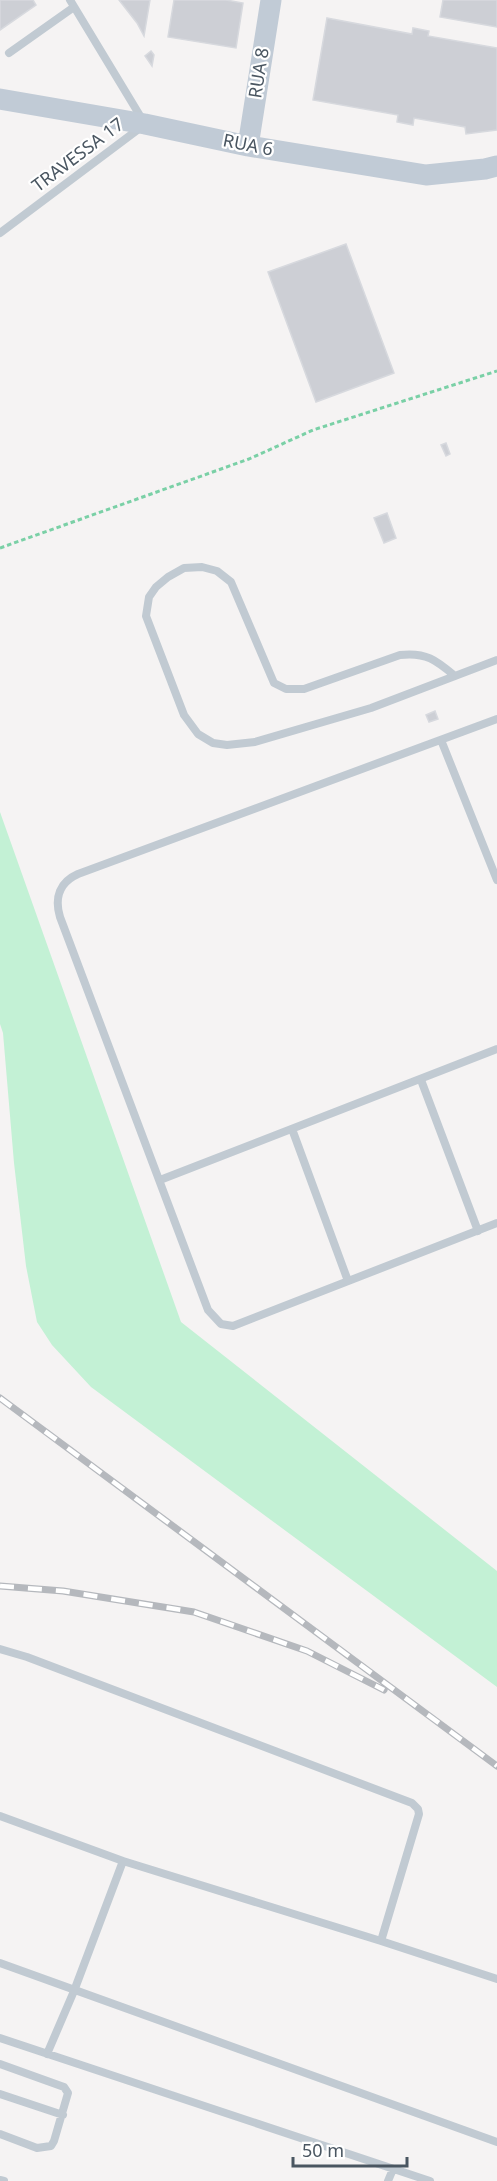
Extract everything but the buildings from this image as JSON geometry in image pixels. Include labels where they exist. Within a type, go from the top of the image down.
[{"type":"street","name":"RUA 8","points":[[248,146],[271,0]]},
{"type":"street","name":"RUA 6","points":[[0,99],[145,124],[248,146],[426,175],[497,166]]},
{"type":"lane","points":[[9,53],[72,4]]},
{"type":"lane","name":"TRAVESSA 17","points":[[0,233],[145,124],[72,4]]},
{"type":"lane","points":[[455,676],[435,659],[412,653],[400,655],[303,689],[286,689],[274,682],[231,582],[217,570],[202,567],[184,568],[156,587],[150,597],[146,615],[184,715],[198,734],[213,743],[227,745],[255,742],[371,708],[455,676],[497,660]]},
{"type":"lane","points":[[497,719],[78,874],[65,881],[57,898],[60,916],[208,1310],[221,1324],[233,1326],[497,1223]]},
{"type":"lane","points":[[441,740],[497,880]]},
{"type":"lane","points":[[160,1180],[497,1049]]},
{"type":"lane","points":[[422,1080],[478,1231]]},
{"type":"lane","points":[[292,1129],[348,1281]]},
{"type":"lane","points":[[0,1649],[27,1657],[412,1803],[418,1809],[419,1814],[381,1941]]},
{"type":"lane","points":[[0,1816],[123,1861],[497,1979]]},
{"type":"lane","points":[[47,2054],[74,1991],[123,1861]]},
{"type":"lane","points":[[0,1963],[497,2142]]},
{"type":"lane","points":[[0,2038],[430,2181]]},
{"type":"lane","points":[[0,2064],[67,2090],[68,2096],[51,2145],[37,2148],[0,2134]]},
{"type":"lane","points":[[0,2094],[63,2115]]},
{"type":"lane","points":[[388,2181],[393,2169]]},
{"type":"path","points":[[0,548],[249,459],[313,430],[497,370]]},
{"type":"green space","points":[[0,812],[181,1322],[497,1571],[497,1687],[91,1387],[52,1345],[37,1322],[26,1266],[14,1163],[3,1033],[0,1024]]},
{"type":"railway","points":[[0,1398],[497,1766]]},
{"type":"railway","points":[[0,1586],[63,1591],[194,1612],[307,1651],[384,1690]]}]
